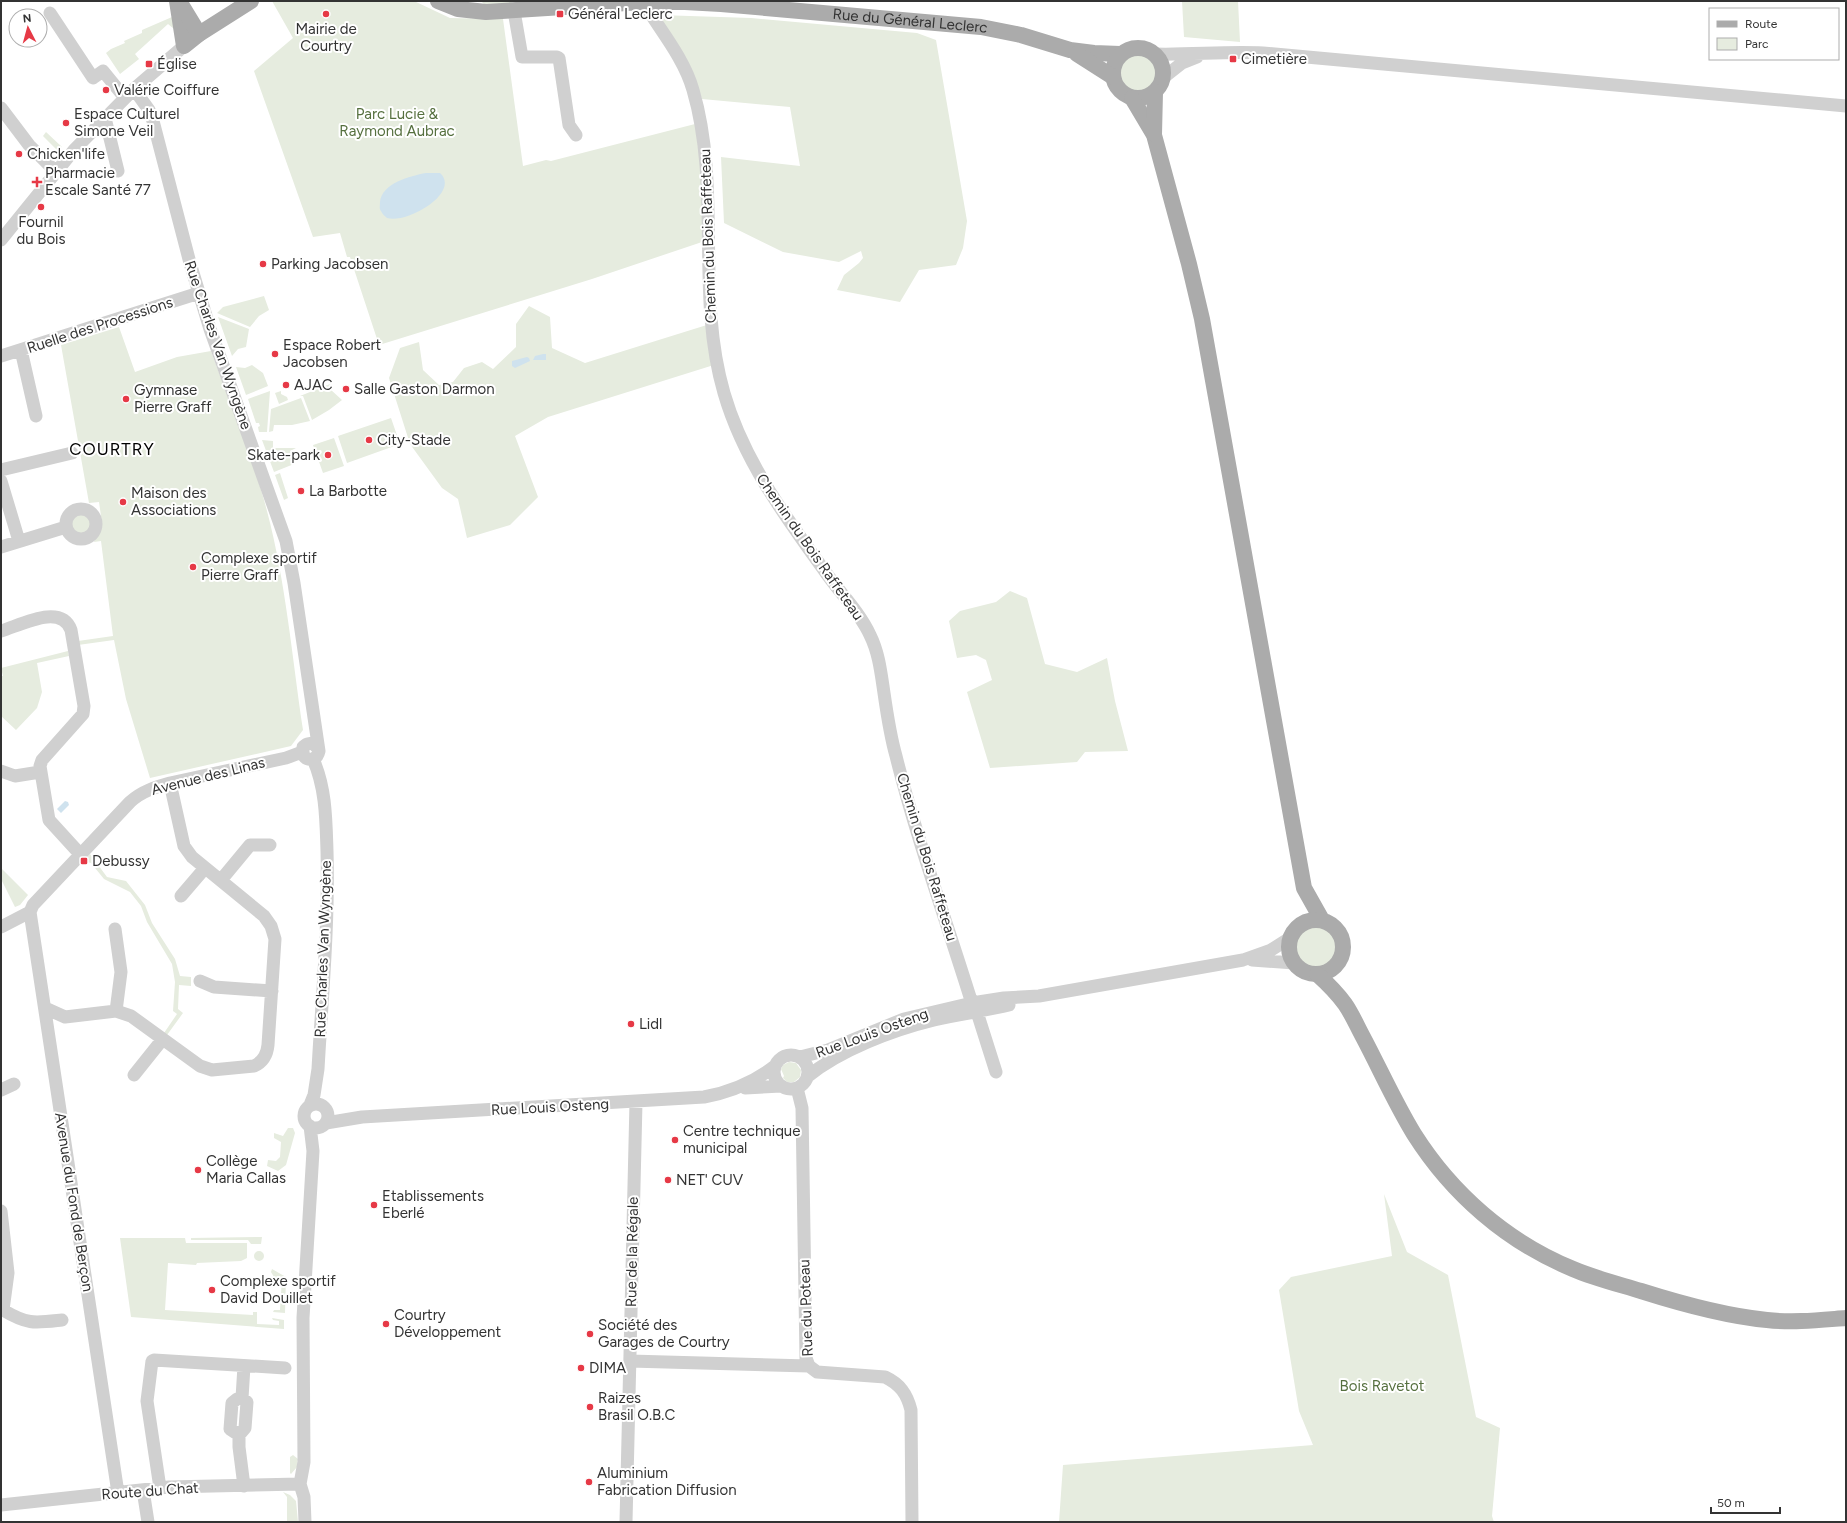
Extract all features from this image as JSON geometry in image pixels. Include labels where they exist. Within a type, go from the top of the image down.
[{"type":"main road","points":[[178,1],[199,34]]},
{"type":"main road","points":[[178,1],[184,46]]},
{"type":"main road","points":[[184,46],[199,34],[251,1]]},
{"type":"main road","name":"Rue du Général Leclerc","points":[[438,1],[458,9],[471,11],[514,11],[643,2],[721,3],[981,27],[1021,35],[1070,50],[1120,54]]},
{"type":"main road","points":[[1154,135],[1155,92],[1163,78],[1161,61],[1155,54],[1141,47],[1127,50],[1120,54],[1115,61],[1113,77],[1119,90],[1132,98],[1154,135],[1189,264],[1202,319],[1258,640],[1304,888],[1299,925],[1290,938],[1289,950],[1294,963],[1304,971],[1317,974],[1327,972],[1338,963],[1343,950],[1342,938],[1332,925],[1322,920],[1310,920],[1299,925]]},
{"type":"main road","name":"Rue du Général Leclerc","points":[[1070,50],[1113,77]]},
{"type":"main road","points":[[1132,98],[1140,98],[1155,92]]},
{"type":"main road","points":[[1304,888],[1322,920]]},
{"type":"main road","points":[[1338,963],[1346,1004]]},
{"type":"main road","points":[[1317,974],[1346,1004],[1414,1132],[1443,1174],[1487,1218],[1535,1251],[1574,1270],[1669,1300],[1727,1314],[1767,1320],[1792,1321],[1846,1318]]},
{"type":"street","name":"Chemin du Bois Raffeteau","points":[[643,2],[679,58],[693,88],[705,141],[710,324],[724,394],[744,444],[772,495],[825,572],[857,614],[873,642],[879,662],[888,719],[898,766],[996,1072]]},
{"type":"street","points":[[514,11],[522,57],[559,58],[569,126],[576,135]]},
{"type":"street","name":"Rue Charles Van Wyngène","points":[[50,13],[93,78],[103,71],[149,110],[210,329],[286,541],[294,583],[313,722],[309,751],[319,772],[323,794],[328,875],[327,933],[318,1069],[314,1094],[310,1106]]},
{"type":"street","points":[[1,240],[56,172],[105,118],[129,94],[184,46]]},
{"type":"street","points":[[1155,54],[1204,54],[1231,51],[1846,106]]},
{"type":"street","points":[[1163,78],[1182,63],[1204,54]]},
{"type":"street","points":[[1,108],[29,145],[56,172]]},
{"type":"street","points":[[105,118],[118,171]]},
{"type":"street","name":"Ruelle des Processions","points":[[1,356],[199,293]]},
{"type":"street","points":[[21,350],[36,416]]},
{"type":"street","points":[[1,470],[72,453]]},
{"type":"street","points":[[1,481],[19,542]]},
{"type":"street","points":[[1,547],[66,527]]},
{"type":"street","points":[[1,631],[51,616],[65,620],[71,630],[84,706],[83,714],[42,760],[40,772],[49,820],[80,854]]},
{"type":"street","name":"Avenue des Linas","points":[[1,927],[30,912],[33,905],[135,798],[151,789],[170,783],[286,758],[309,751]]},
{"type":"street","points":[[1,771],[15,776],[40,772]]},
{"type":"street","points":[[48,1033],[56,1023],[65,1017],[116,1011],[131,1016],[162,1040],[206,1069],[212,1070],[254,1066],[263,1060],[267,1052],[275,939],[271,926],[264,916],[192,857],[184,846],[170,783]]},
{"type":"street","points":[[221,880],[250,845],[270,845]]},
{"type":"street","points":[[181,896],[205,868]]},
{"type":"street","name":"Avenue du Fond de Berçon","points":[[30,912],[118,1493]]},
{"type":"street","points":[[115,929],[121,972],[116,1011]]},
{"type":"street","name":"Rue Louis Osteng","points":[[800,1057],[828,1050],[904,1019],[975,1007],[1014,1004],[1039,996],[1243,960],[1271,950],[1290,938]]},
{"type":"street","name":"Rue Louis Osteng","points":[[1243,960],[1294,963]]},
{"type":"street","points":[[200,982],[214,988],[272,991]]},
{"type":"street","name":"Rue Louis Osteng","points":[[807,1077],[832,1060],[886,1036],[975,1007]]},
{"type":"street","points":[[45,1008],[65,1017]]},
{"type":"street","points":[[134,1075],[162,1040]]},
{"type":"street","points":[[790,1055],[800,1057],[806,1065],[807,1077],[802,1085],[797,1088],[786,1088],[780,1086],[774,1077],[774,1066],[780,1058],[785,1056],[790,1055]]},
{"type":"street","name":"Rue Louis Osteng","points":[[738,1089],[760,1077],[774,1066]]},
{"type":"street","name":"Rue Charles Van Wyngène","points":[[318,1069],[325,1108]]},
{"type":"street","points":[[1,1090],[14,1084]]},
{"type":"street","name":"Rue Louis Osteng","points":[[319,1125],[362,1117],[704,1098],[738,1089],[780,1086]]},
{"type":"street","name":"Rue du Poteau","points":[[797,1088],[802,1108],[805,1354],[809,1366],[817,1372],[876,1375],[886,1377],[894,1381],[905,1393],[911,1410],[912,1522]]},
{"type":"street","name":"Rue de la Régale","points":[[626,1522],[636,1102]]},
{"type":"street","points":[[304,1522],[304,1497],[300,1484],[304,1462],[303,1318],[313,1151],[319,1125],[328,1117],[325,1108],[316,1104],[310,1106],[304,1116],[319,1125]]},
{"type":"street","name":"Rue Louis Osteng","points":[[325,1108],[362,1117]]},
{"type":"street","points":[[1,1211],[8,1273],[2,1310],[17,1318],[31,1322],[62,1320]]},
{"type":"street","points":[[160,1488],[147,1401],[150,1363],[154,1360],[285,1368]]},
{"type":"street","points":[[630,1361],[809,1366]]},
{"type":"street","points":[[244,1366],[242,1398],[247,1402],[245,1428],[239,1435],[244,1486]]},
{"type":"street","name":"Route du Chat","points":[[1,1505],[160,1488],[300,1484]]},
{"type":"street","points":[[143,1490],[148,1522]]},
{"type":"green space","name":"Parc Lucie & Raymond Aubrac","points":[[272,1],[414,1],[450,18],[503,19],[523,166],[546,160],[551,161],[695,124],[703,167],[702,242],[592,279],[379,345],[350,257],[347,257],[340,233],[313,237],[254,71],[293,38]]},
{"type":"green space","points":[[481,1],[528,1],[513,2],[506,5],[484,4]]},
{"type":"green space","points":[[1182,1],[1238,1],[1240,42],[1184,37]]},
{"type":"green space","points":[[659,15],[751,18],[917,33],[936,40],[967,221],[963,248],[956,265],[919,270],[900,302],[837,290],[844,275],[863,258],[861,251],[839,262],[783,252],[724,223],[721,157],[800,166],[790,107],[702,99],[688,64]]},
{"type":"green space","points":[[172,17],[174,29],[168,24],[135,54],[139,59],[120,74],[106,53],[111,49],[125,43],[124,41],[142,33],[142,30]]},
{"type":"green space","points":[[1134,54],[1142,54],[1149,57],[1154,62],[1157,73],[1154,84],[1149,89],[1142,92],[1134,92],[1127,89],[1122,84],[1119,77],[1119,69],[1122,62],[1127,57]]},
{"type":"green space","points":[[46,132],[62,147],[58,151],[43,136]]},
{"type":"green space","points":[[264,296],[269,310],[259,316],[250,327],[217,313],[223,307]]},
{"type":"green space","points":[[529,306],[550,317],[552,348],[585,363],[710,324],[717,364],[548,417],[515,436],[538,497],[510,525],[467,538],[458,499],[442,488],[410,444],[389,378],[400,348],[419,342],[423,370],[439,385],[453,382],[464,368],[482,362],[493,369],[516,347],[516,324]]},
{"type":"green space","points":[[218,317],[249,329],[246,347],[238,349],[232,356]]},
{"type":"green space","name":"Complexe sportif Pierre Graff","points":[[119,327],[135,372],[177,357],[211,351],[255,471],[274,538],[288,620],[303,730],[291,746],[150,778],[126,699],[114,640],[78,645],[78,641],[113,636],[101,541],[94,542],[99,524],[102,523],[99,502],[89,503],[61,345]]},
{"type":"green space","points":[[252,365],[263,373],[268,386],[246,395],[236,367],[245,368]]},
{"type":"green space","points":[[330,384],[332,387],[330,389],[342,400],[312,420],[303,396],[300,396]]},
{"type":"green space","points":[[270,391],[267,432],[259,432],[259,423],[256,423],[248,399]]},
{"type":"green space","points":[[281,391],[281,394],[287,397],[288,400],[279,404],[275,393]]},
{"type":"green space","points":[[301,398],[310,421],[292,425],[274,425],[273,431],[269,432],[271,409]]},
{"type":"green space","name":"City-Stade","points":[[391,418],[400,444],[347,463],[338,436]]},
{"type":"green space","name":"Skate-park","points":[[334,438],[344,466],[323,473],[313,445]]},
{"type":"green space","points":[[262,440],[273,441],[273,448],[296,448],[290,451],[294,464],[274,472]]},
{"type":"green space","points":[[280,473],[288,498],[284,500],[275,475]]},
{"type":"green space","points":[[81,513],[89,516],[92,524],[89,532],[81,535],[73,532],[70,524],[73,516]]},
{"type":"green space","points":[[1010,591],[1027,598],[1045,664],[1077,672],[1107,658],[1115,701],[1128,751],[1085,752],[1077,762],[990,768],[967,692],[992,680],[986,660],[976,655],[957,658],[949,621],[960,611],[996,602]]},
{"type":"green space","points":[[68,651],[69,656],[37,663],[42,692],[37,708],[16,730],[1,716],[1,676],[3,676],[1,668]]},
{"type":"green space","points":[[90,854],[107,877],[126,881],[145,905],[152,923],[175,959],[180,976],[191,977],[191,986],[179,985],[178,1009],[183,1013],[167,1035],[164,1033],[177,1014],[173,1011],[175,982],[172,964],[147,922],[141,906],[130,892],[104,879],[91,863],[84,861]]},
{"type":"green space","points":[[1,868],[28,895],[20,905],[15,907],[1,879]]},
{"type":"green space","points":[[1316,927],[1324,929],[1330,933],[1334,939],[1336,947],[1334,955],[1330,961],[1324,965],[1316,967],[1308,965],[1302,961],[1298,955],[1296,947],[1298,939],[1302,933],[1308,929]]},
{"type":"green space","points":[[789,1062],[796,1063],[801,1070],[800,1077],[794,1082],[787,1082],[783,1078],[784,1076],[781,1069],[783,1065]]},
{"type":"green space","points":[[288,1128],[293,1128],[295,1133],[286,1165],[278,1171],[267,1166],[268,1160],[276,1161],[280,1157],[281,1142],[274,1138],[274,1133],[283,1136]]},
{"type":"green space","name":"Bois Ravetot","points":[[1384,1194],[1407,1252],[1448,1275],[1476,1417],[1500,1428],[1492,1516],[1494,1522],[1059,1522],[1063,1465],[1313,1445],[1299,1411],[1279,1290],[1291,1277],[1392,1256]]},
{"type":"green space","points":[[262,1237],[261,1244],[251,1244],[248,1240],[191,1240],[191,1238]]},
{"type":"green space","points":[[120,1238],[185,1238],[186,1243],[247,1243],[247,1258],[241,1261],[197,1263],[196,1265],[168,1263],[165,1310],[253,1315],[253,1312],[257,1312],[257,1324],[279,1325],[279,1321],[273,1320],[272,1318],[284,1320],[284,1329],[131,1317]]},
{"type":"green space","points":[[259,1251],[264,1256],[259,1261],[254,1256]]},
{"type":"green space","points":[[272,1269],[286,1277],[285,1313],[273,1312],[274,1310],[280,1310],[282,1278],[274,1277],[271,1272]]},
{"type":"green space","points":[[293,1455],[298,1459],[297,1467],[291,1474],[290,1457]]},
{"type":"green space","points":[[283,1492],[290,1495],[296,1501],[298,1522],[287,1522],[287,1497]]},
{"type":"water","points":[[426,173],[440,173],[445,181],[444,189],[438,197],[429,205],[407,216],[396,219],[387,218],[380,209],[382,195],[386,190],[391,185],[405,178]]},
{"type":"water","points":[[546,354],[546,360],[533,360],[535,356]]},
{"type":"water","points":[[527,357],[530,361],[515,368],[512,366],[512,361]]},
{"type":"water","points":[[65,801],[68,802],[69,805],[61,813],[57,809]]},
{"type":"place","name":"Mairie de Courtry","points":[[326,14]]},
{"type":"place","name":"Général Leclerc","points":[[560,14]]},
{"type":"place","name":"Cimetière","points":[[1233,59]]},
{"type":"place","name":"Église","points":[[149,64]]},
{"type":"place","name":"Valérie Coiffure","points":[[106,90]]},
{"type":"place","name":"Espace Culturel Simone Veil","points":[[66,123]]},
{"type":"place","name":"Chicken'life","points":[[19,154]]},
{"type":"place","name":"Pharmacie Escale Santé 77","points":[[37,182]]},
{"type":"place","name":"Fournil du Bois","points":[[41,207]]},
{"type":"place","name":"Parking Jacobsen","points":[[263,264]]},
{"type":"place","name":"Espace Robert Jacobsen","points":[[275,354]]},
{"type":"place","name":"AJAC","points":[[286,385]]},
{"type":"place","name":"Salle Gaston Darmon","points":[[346,389]]},
{"type":"place","name":"Gymnase Pierre Graff","points":[[126,399]]},
{"type":"place","name":"City-Stade","points":[[369,440]]},
{"type":"place","name":"Skate-park","points":[[328,455]]},
{"type":"place","name":"La Barbotte","points":[[301,491]]},
{"type":"place","name":"Maison des Associations","points":[[123,502]]},
{"type":"place","name":"Complexe sportif Pierre Graff","points":[[193,567]]},
{"type":"place","name":"Debussy","points":[[84,861]]},
{"type":"place","name":"Lidl","points":[[631,1024]]},
{"type":"place","name":"Centre technique municipal","points":[[675,1140]]},
{"type":"place","name":"Collège Maria Callas","points":[[198,1170]]},
{"type":"place","name":"NET' CUV","points":[[668,1180]]},
{"type":"place","name":"Etablissements Eberlé","points":[[374,1205]]},
{"type":"place","name":"Complexe sportif David Douillet","points":[[212,1290]]},
{"type":"place","name":"Courtry Développement","points":[[386,1324]]},
{"type":"place","name":"Société des Garages de Courtry","points":[[590,1334]]},
{"type":"place","name":"DIMA","points":[[581,1368]]},
{"type":"place","name":"Raizes Brasil O.B.C","points":[[590,1407]]},
{"type":"place","name":"Aluminium Fabrication Diffusion","points":[[589,1482]]},
{"type":"district","name":"COURTRY","points":[[112,449]]}]
